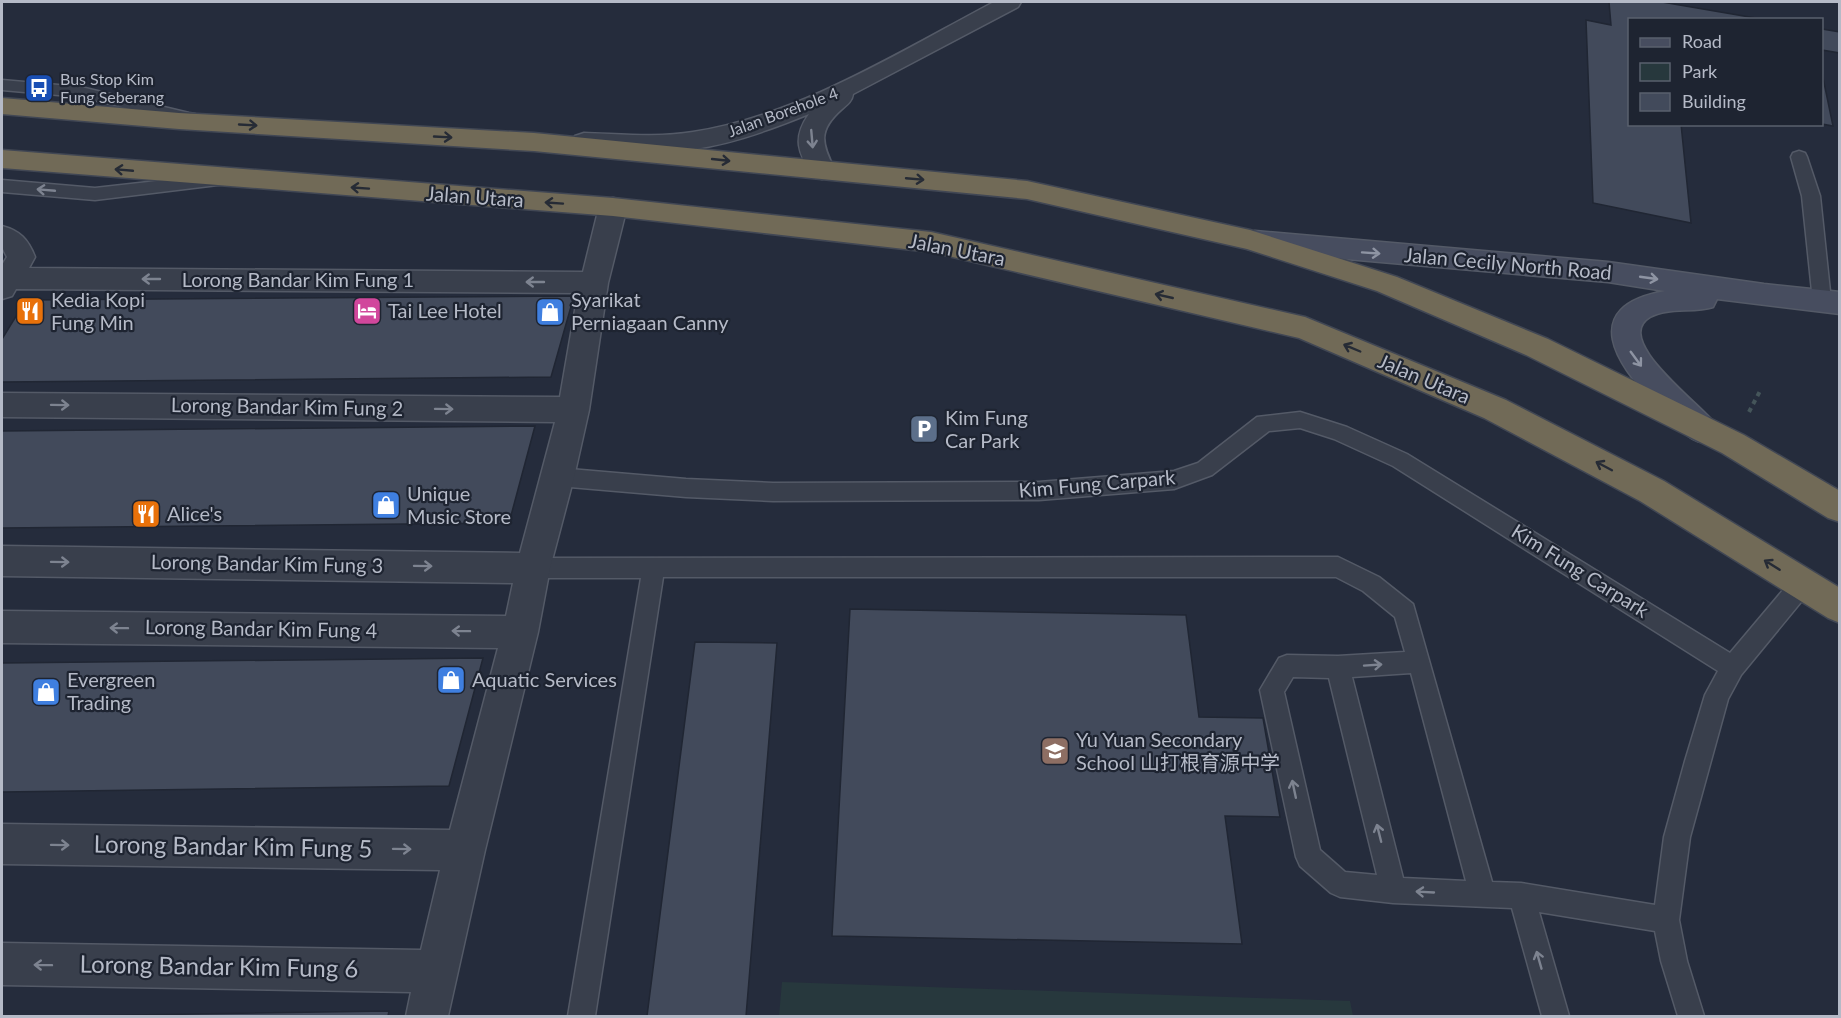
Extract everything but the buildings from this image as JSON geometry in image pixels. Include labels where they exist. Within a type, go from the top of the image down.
[{"type":"highway","points":[[2,106],[209,123],[534,142],[1027,190],[1250,240],[1386,284],[1537,347],[1733,444],[1839,508]]},
{"type":"highway","name":"Jalan Utara","points":[[2,159],[230,179],[613,207],[931,243],[1305,328],[1506,415],[1652,491],[1839,607]]},
{"type":"main road","name":"Jalan Cecily North Road","points":[[1250,240],[1608,272],[1764,295],[1831,302]]},
{"type":"main road","name":"Jalan Cecily North Road","points":[[1704,430],[1648,377],[1629,350],[1625,330],[1631,315],[1649,306],[1670,301],[1764,295]]},
{"type":"street","name":"Jalan Borehole 4","points":[[534,142],[674,142],[706,139],[756,125],[857,84],[1010,2]]},
{"type":"street","points":[[822,170],[811,144],[812,128],[831,105],[857,84]]},
{"type":"street","points":[[427,1017],[465,850],[520,632],[533,568],[558,477],[573,410],[594,282],[613,207]]},
{"type":"street","points":[[2,236],[11,238],[18,246],[21,257],[4,281]]},
{"type":"street","name":"Lorong Bandar Kim Fung 1","points":[[4,281],[594,282]]},
{"type":"street","name":"Lorong Bandar Kim Fung 2","points":[[2,405],[573,410]]},
{"type":"street","name":"Lorong Bandar Kim Fung 3","points":[[2,561],[533,568]]},
{"type":"street","name":"Lorong Bandar Kim Fung 4","points":[[2,627],[520,632]]},
{"type":"street","name":"Lorong Bandar Kim Fung 5","points":[[2,844],[465,850]]},
{"type":"street","name":"Lorong Bandar Kim Fung 6","points":[[2,964],[437,970]]},
{"type":"lane","points":[[2,85],[81,92],[209,123]]},
{"type":"lane","points":[[1799,158],[1811,196],[1831,302]]},
{"type":"lane","points":[[2,186],[95,194],[230,179]]},
{"type":"lane","name":"Kim Fung Carpark","points":[[558,477],[686,488],[773,492],[1039,491],[1174,480],[1205,469],[1264,423],[1300,420],[1340,433],[1400,460],[1733,667]]},
{"type":"lane","points":[[581,1017],[654,567]]},
{"type":"lane","points":[[533,568],[1338,567],[1371,584],[1405,611],[1483,894]]},
{"type":"lane","points":[[1691,1017],[1674,961],[1666,920],[1677,837],[1696,761],[1718,695],[1733,667],[1802,584]]},
{"type":"lane","points":[[1418,662],[1338,667],[1287,666],[1272,690],[1309,857],[1340,884],[1393,890],[1521,896],[1666,920]]},
{"type":"lane","points":[[1338,667],[1393,890]]},
{"type":"lane","points":[[1521,896],[1555,1017]]},
{"type":"green space","points":[[782,982],[1350,1001],[1353,1016],[779,1016]]},
{"type":"place","name":"Bus Stop Kim Fung Seberang","points":[[39,88]]},
{"type":"place","name":"Kedia Kopi Fung Min","points":[[30,311]]},
{"type":"place","name":"Tai Lee Hotel","points":[[367,311]]},
{"type":"place","name":"Syarikat Perniagaan Canny","points":[[550,312]]},
{"type":"place","name":"Kim Fung Car Park","points":[[924,429]]},
{"type":"place","name":"Unique Music Store","points":[[386,505]]},
{"type":"place","name":"Alice's","points":[[146,514]]},
{"type":"place","name":"Aquatic Services","points":[[451,680]]},
{"type":"place","name":"Evergreen Trading","points":[[46,692]]},
{"type":"place","name":"Yu Yuan Secondary School 山打根育源中学","points":[[1055,751]]}]
